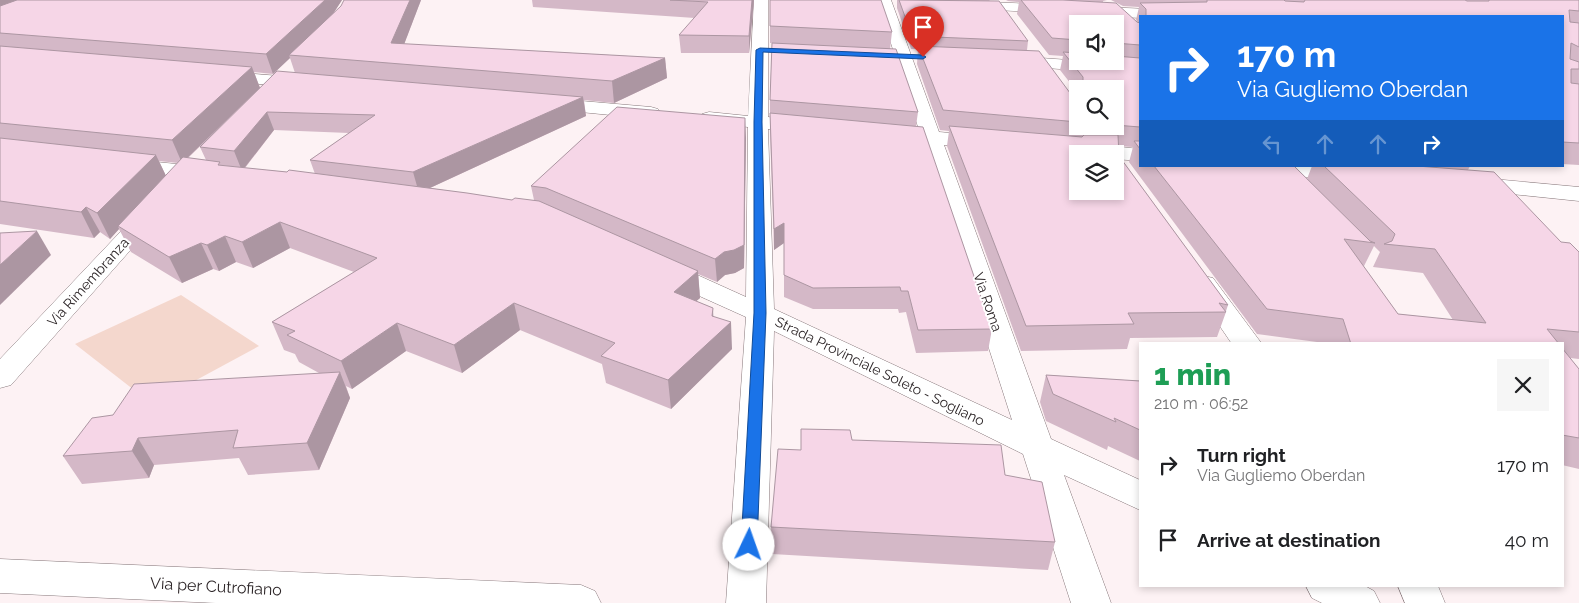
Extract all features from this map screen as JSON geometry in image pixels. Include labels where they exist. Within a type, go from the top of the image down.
[{"type":"street","points":[[746,603],[760,313],[758,122],[769,50],[761,0]]},
{"type":"street","points":[[1106,0],[1134,30]]},
{"type":"street","name":"Via Roma","points":[[885,1],[1091,603]]},
{"type":"street","points":[[999,3],[1013,22]]},
{"type":"street","points":[[953,4],[999,3],[1176,15]]},
{"type":"street","points":[[1029,46],[1056,83]]},
{"type":"street","points":[[256,102],[298,60]]},
{"type":"street","points":[[992,60],[1139,70]]},
{"type":"street","points":[[198,74],[326,85]]},
{"type":"street","points":[[532,102],[669,114]]},
{"type":"street","points":[[689,116],[825,128]]},
{"type":"street","points":[[874,132],[1000,143]]},
{"type":"street","name":"Via Rimembranza","points":[[0,378],[208,151]]},
{"type":"street","points":[[1124,158],[1139,154]]},
{"type":"street","points":[[99,162],[227,177]]},
{"type":"street","points":[[1268,167],[1370,176]]},
{"type":"street","points":[[1475,167],[1498,186],[1518,208]]},
{"type":"street","points":[[1280,168],[1302,189]]},
{"type":"street","points":[[1448,182],[1579,194]]},
{"type":"street","name":"Strada Provinciale Soleto - Sogliano","points":[[646,262],[760,313],[1139,496]]},
{"type":"street","points":[[1190,264],[1246,342]]},
{"type":"street","name":"Via per Cutrofiano","points":[[0,576],[581,603]]},
{"type":"street","points":[[1328,587],[1360,603]]},
{"type":"street","points":[[1418,587],[1425,603]]},
{"type":"shaded area","points":[[181,295],[259,346],[152,404],[75,344]]},
{"type":"building","points":[[17,0],[325,0],[266,54],[0,33],[0,6]]},
{"type":"building","points":[[344,0],[410,0],[391,43],[665,58],[612,81],[289,55],[341,6]]},
{"type":"building","points":[[670,0],[752,0],[749,36],[679,35],[708,2]]},
{"type":"building","points":[[770,0],[881,0],[892,32],[770,26]]},
{"type":"building","points":[[899,0],[999,1],[1028,41],[912,36]]},
{"type":"building","points":[[1021,0],[1116,3],[1139,23],[1139,45],[1124,44],[1124,15],[1069,15],[1069,39],[1052,38]]},
{"type":"building","points":[[1207,0],[1284,0],[1304,2],[1305,0],[1579,0],[1579,11],[1569,10],[1570,22],[1579,23],[1579,47],[1571,43],[1570,59],[1579,62],[1579,69],[1571,69],[1571,83],[1579,84],[1579,143],[1564,142],[1564,15],[1146,15],[1146,9],[1140,3],[1207,2]]},
{"type":"building","points":[[772,43],[896,49],[918,112],[770,100]]},
{"type":"building","points":[[0,46],[252,67],[172,140],[0,123]]},
{"type":"building","points":[[918,46],[1039,51],[1069,92],[1069,121],[943,110]]},
{"type":"building","points":[[1063,52],[1069,52],[1069,60]]},
{"type":"building","points":[[1124,57],[1139,58],[1139,127],[1124,126],[1124,80],[1083,80],[1077,70],[1124,70]]},
{"type":"building","points":[[277,71],[583,97],[413,172],[310,160],[375,115],[267,112],[234,151],[200,147]]},
{"type":"building","points":[[617,107],[745,118],[744,245],[724,252],[715,259],[546,188],[531,186]]},
{"type":"building","points":[[770,113],[923,127],[992,329],[918,330],[908,291],[901,291],[900,287],[813,288],[784,275],[784,223],[774,229]]},
{"type":"building","points":[[949,126],[1082,137],[1084,135],[1118,135],[1118,145],[1069,145],[1069,200],[1124,200],[1124,163],[1228,305],[1219,303],[1226,312],[1128,313],[1134,324],[1026,326]]},
{"type":"building","points":[[0,138],[156,155],[97,213],[86,207],[81,212],[0,201]]},
{"type":"building","points":[[1134,141],[1139,141],[1139,148]]},
{"type":"building","points":[[183,157],[220,162],[218,165],[287,172],[289,170],[512,200],[515,198],[539,201],[698,271],[674,292],[713,308],[712,316],[731,322],[668,380],[601,356],[615,343],[514,303],[454,345],[397,323],[341,361],[287,335],[295,331],[272,322],[377,258],[280,222],[242,242],[225,236],[207,245],[201,243],[169,257],[118,226]]},
{"type":"building","points":[[1155,167],[1295,167],[1370,241],[1375,243],[1344,239],[1398,314],[1486,323],[1435,249],[1384,244],[1392,241],[1395,234],[1325,167],[1430,167],[1494,172],[1561,242],[1570,243],[1579,252],[1579,332],[1547,329],[1557,342],[1350,342],[1343,319],[1267,309]]},
{"type":"building","points":[[37,231],[0,265],[0,233]]},
{"type":"building","points":[[1564,350],[1579,369],[1579,438],[1564,435]]},
{"type":"building","points":[[340,372],[307,443],[233,448],[238,430],[138,438],[132,451],[63,456],[92,418],[113,415],[134,384]]},
{"type":"building","points":[[1046,375],[1139,381],[1139,430],[1114,418],[1116,422],[1053,394]]},
{"type":"building","points":[[801,429],[850,430],[852,440],[1001,445],[1005,475],[1042,482],[1055,542],[771,527],[778,449],[801,450]]},
{"type":"route","points":[[749,545],[760,313],[758,122],[760,50],[923,57]]}]
